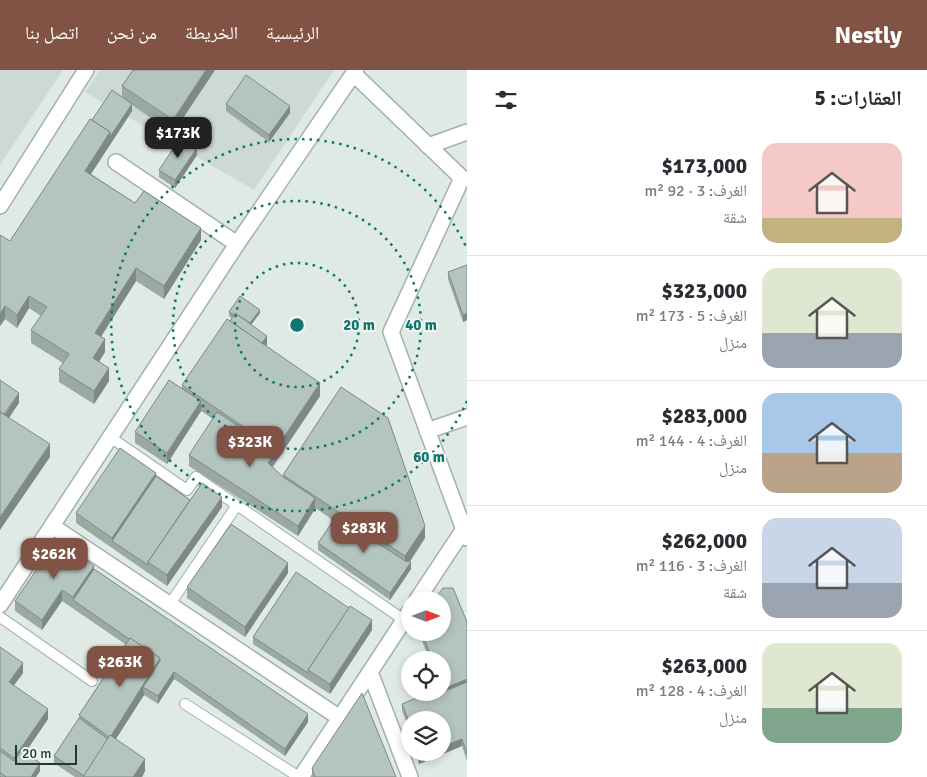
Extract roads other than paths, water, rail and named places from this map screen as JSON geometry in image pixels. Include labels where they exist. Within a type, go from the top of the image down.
[{"type":"street","points":[[0,206],[86,70]]},
{"type":"street","points":[[0,605],[237,244],[355,72],[462,178],[391,332],[465,534],[424,591]]},
{"type":"street","points":[[428,146],[467,132]]},
{"type":"street","points":[[116,162],[237,244]]},
{"type":"street","points":[[427,431],[467,417]]},
{"type":"street","points":[[52,526],[340,718]]},
{"type":"street","points":[[300,777],[401,625]]},
{"type":"street","points":[[370,672],[410,777]]},
{"type":"lane","points":[[110,437],[187,490],[196,477],[401,612]]},
{"type":"lane","points":[[170,604],[237,505]]},
{"type":"lane","points":[[0,617],[92,681]]},
{"type":"lane","points":[[185,704],[300,777]]}]
